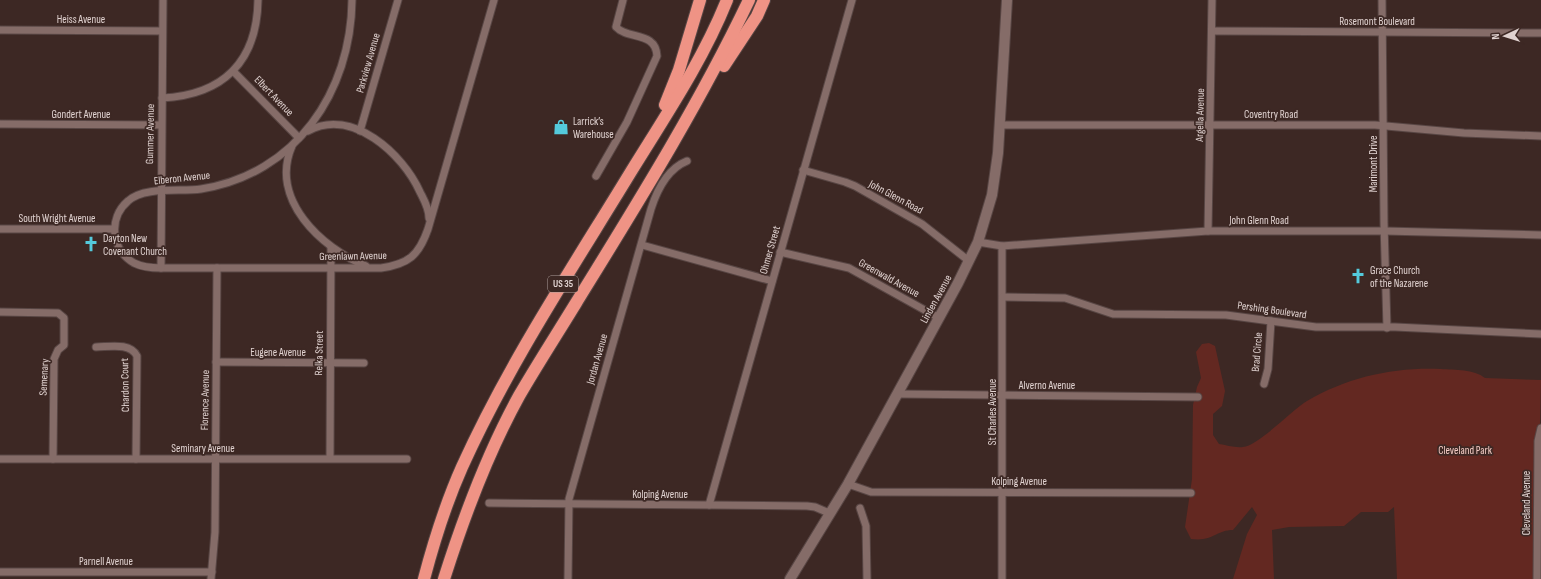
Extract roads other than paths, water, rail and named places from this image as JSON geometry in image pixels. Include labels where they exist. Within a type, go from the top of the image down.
[{"type":"highway","points":[[650,141],[679,70],[700,0]]},
{"type":"highway","name":"US 35","points":[[424,579],[441,522],[461,468],[490,407],[519,355],[650,141],[699,57],[727,0]]},
{"type":"highway","name":"US 35","points":[[444,579],[472,500],[490,457],[519,396],[680,132],[749,0]]},
{"type":"highway","points":[[680,132],[757,16],[764,0]]},
{"type":"main road","name":"Linden Avenue","points":[[790,579],[848,484],[939,318],[978,242],[992,195],[998,153],[1007,0]]},
{"type":"street","name":"Gummer Avenue","points":[[160,268],[162,0]]},
{"type":"street","points":[[162,98],[179,98],[199,93],[217,85],[233,71],[245,56],[254,36],[258,15],[258,0]]},
{"type":"street","name":"Elberon Avenue","points":[[114,229],[118,214],[128,200],[139,194],[203,188],[229,181],[258,168],[293,144],[306,132],[332,91],[343,65],[350,32],[352,0]]},
{"type":"street","name":"Parkview Avenue","points":[[360,131],[398,0]]},
{"type":"street","name":"Greenlawn Avenue","points":[[114,229],[118,244],[127,257],[140,266],[160,268],[369,268],[394,266],[415,256],[425,238],[441,187],[494,0]]},
{"type":"street","points":[[596,176],[626,122],[657,56],[656,49],[649,40],[616,27],[623,0]]},
{"type":"street","name":"Ohmer Street","points":[[709,505],[852,0]]},
{"type":"street","name":"Argella Avenue","points":[[1208,231],[1212,0]]},
{"type":"street","name":"Marimont Drive","points":[[1382,0],[1387,328]]},
{"type":"street","name":"Heiss Avenue","points":[[0,30],[162,31]]},
{"type":"street","name":"Rosemont Boulevard","points":[[1212,31],[1541,33]]},
{"type":"street","name":"Elbert Avenue","points":[[233,71],[299,138]]},
{"type":"street","name":"Gondert Avenue","points":[[0,124],[162,125]]},
{"type":"street","name":"Coventry Road","points":[[1000,125],[1384,126],[1464,133],[1541,136]]},
{"type":"street","points":[[306,132],[319,126],[346,126],[360,131],[383,145],[402,163],[417,185],[427,205],[429,222]]},
{"type":"street","points":[[293,144],[286,165],[286,178],[290,193],[303,219],[331,248],[349,259],[369,268]]},
{"type":"street","name":"Jordan Avenue","points":[[568,579],[569,504],[575,474],[642,245],[651,209],[658,190],[672,170],[688,161]]},
{"type":"street","name":"John Glenn Road","points":[[803,170],[855,186],[922,224],[969,260]]},
{"type":"street","name":"South Wright Avenue","points":[[0,229],[114,229]]},
{"type":"street","name":"John Glenn Road","points":[[978,242],[987,245],[1002,246],[1208,231],[1385,231],[1541,235]]},
{"type":"street","points":[[642,245],[772,281]]},
{"type":"street","name":"St Charles Avenue","points":[[1002,246],[1002,579]]},
{"type":"street","name":"Relka Street","points":[[330,458],[331,248]]},
{"type":"street","name":"Greenwald Avenue","points":[[780,252],[849,268],[939,318]]},
{"type":"street","name":"Florence Avenue","points":[[212,576],[216,459],[218,268]]},
{"type":"street","name":"Pershing Boulevard","points":[[1003,297],[1064,298],[1113,314],[1226,315],[1316,327],[1387,328],[1541,334]]},
{"type":"street","name":"Semenary","points":[[0,312],[58,313],[64,318],[64,344],[58,350],[54,360],[53,459]]},
{"type":"street","name":"Brad Circle","points":[[1264,384],[1268,369],[1270,321]]},
{"type":"street","name":"Chardon Court","points":[[96,347],[127,347],[137,356],[136,459]]},
{"type":"street","name":"Eugene Avenue","points":[[216,362],[364,363]]},
{"type":"street","name":"Alverno Avenue","points":[[897,394],[1198,397]]},
{"type":"street","name":"Cleveland Avenue","points":[[1537,579],[1539,520],[1538,441],[1541,428]]},
{"type":"street","name":"Seminary Avenue","points":[[0,459],[407,459]]},
{"type":"street","name":"Kolping Avenue","points":[[848,484],[871,492],[1191,493]]},
{"type":"street","name":"Kolping Avenue","points":[[489,503],[807,506],[815,507],[829,513]]},
{"type":"street","points":[[860,508],[866,526],[867,579]]},
{"type":"street","name":"Parnell Avenue","points":[[0,572],[212,576]]},
{"type":"place","name":"Larrick’s Warehouse","points":[[561,127]]},
{"type":"place","name":"Dayton New Covenant Church","points":[[91,244]]},
{"type":"place","name":"Grace Church of the Nazarene","points":[[1358,276]]},
{"type":"park label","name":"Cleveland Park","points":[[1465,450]]}]
